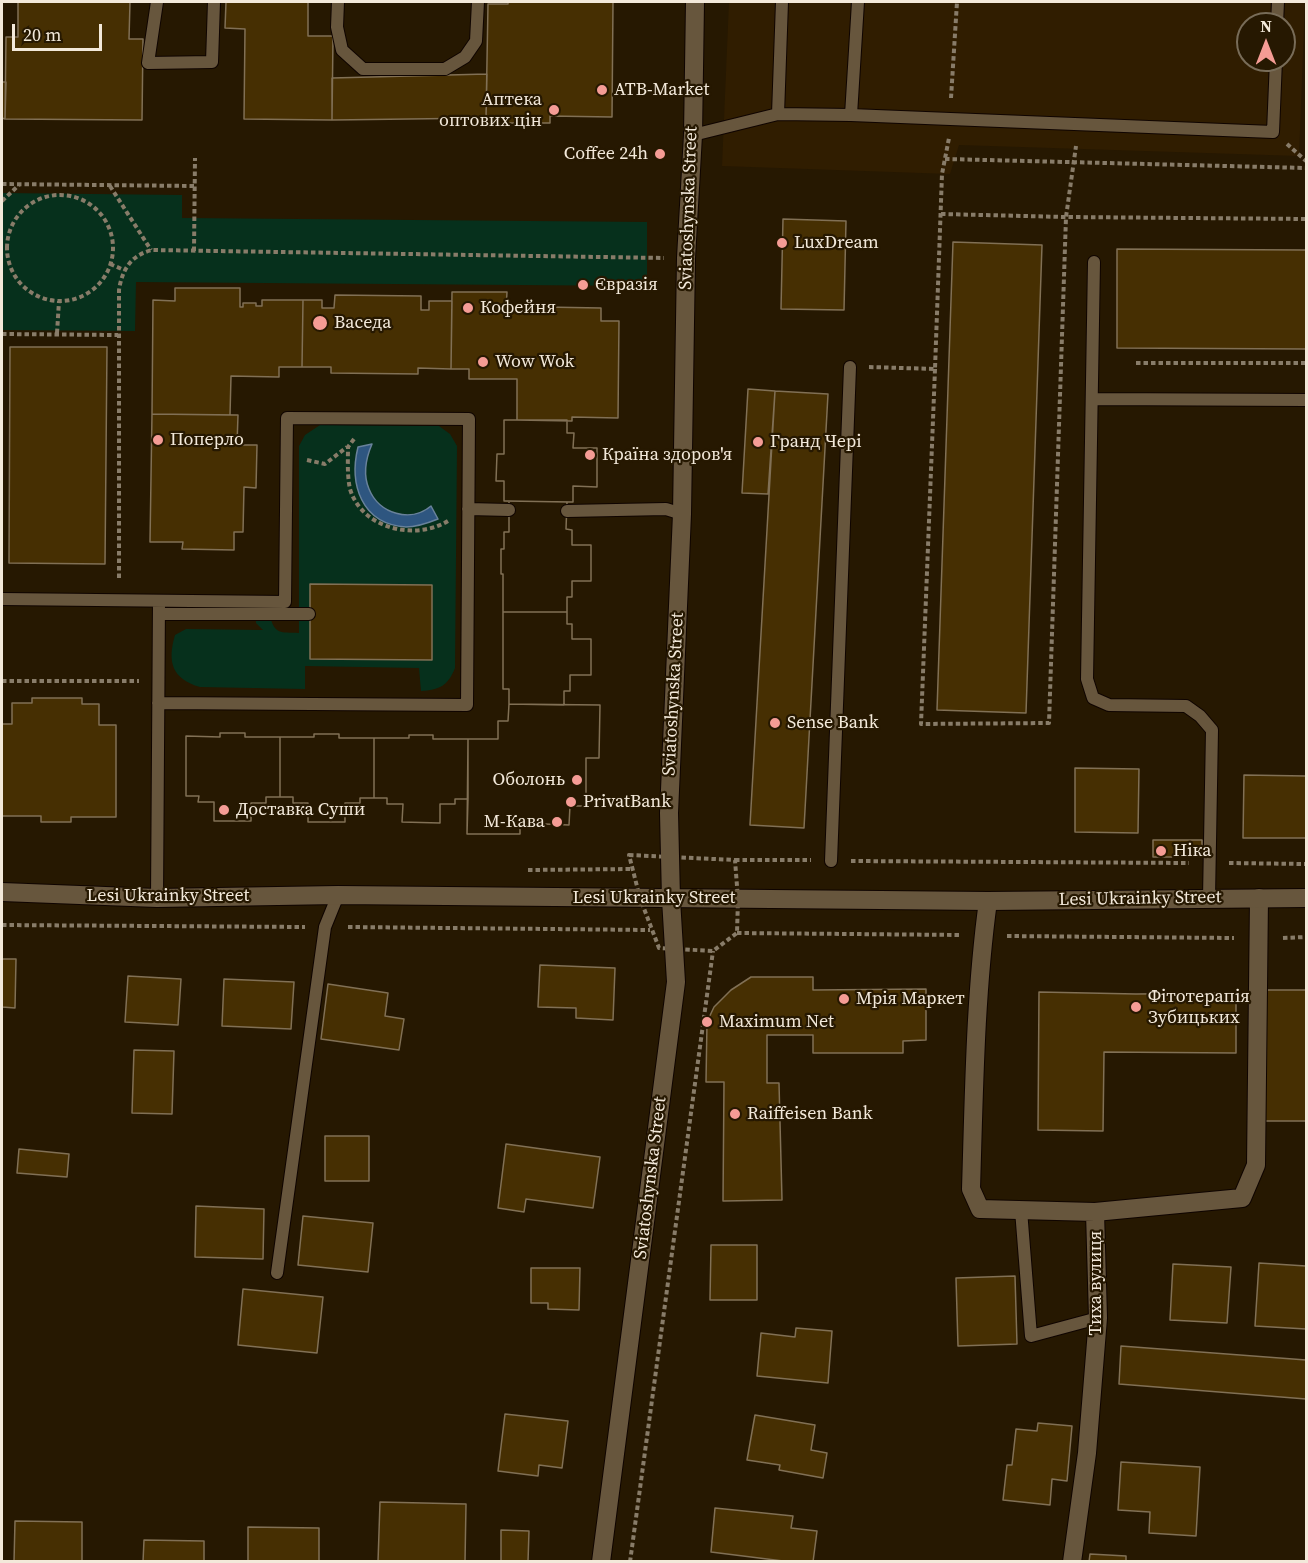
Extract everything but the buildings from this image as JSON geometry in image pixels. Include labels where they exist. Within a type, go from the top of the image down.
[{"type":"street","name":"Sviatoshynska Street","points":[[602,1562],[676,982],[669,813],[682,514],[686,258],[693,135],[695,2]]},
{"type":"street","name":"Lesi Ukrainky Street","points":[[2,892],[157,898],[338,895],[988,901],[1306,898]]},
{"type":"street","points":[[1095,1212],[1242,1198],[1256,1165],[1259,898]]},
{"type":"street","name":"Тиха вулиця","points":[[988,901],[983,935],[975,1046],[971,1189],[980,1209],[1095,1212],[1098,1318],[1088,1453],[1072,1562]]},
{"type":"lane","points":[[157,2],[148,63],[212,62],[214,2]]},
{"type":"lane","points":[[338,2],[337,27],[342,50],[363,69],[445,69],[465,57],[476,41],[478,2]]},
{"type":"lane","points":[[778,114],[782,2]]},
{"type":"lane","points":[[851,115],[858,2]]},
{"type":"lane","points":[[693,135],[778,114],[1273,132],[1276,72]]},
{"type":"lane","points":[[1094,262],[1087,680],[1093,698],[1109,705],[1186,706],[1200,716],[1212,730],[1209,898]]},
{"type":"lane","points":[[831,861],[850,367]]},
{"type":"lane","points":[[1092,399],[1306,400]]},
{"type":"lane","points":[[2,599],[285,602],[286,418],[469,419],[467,705],[158,703]]},
{"type":"lane","points":[[468,509],[508,510]]},
{"type":"lane","points":[[567,511],[666,509],[682,514]]},
{"type":"lane","points":[[157,898],[159,601]]},
{"type":"lane","points":[[159,614],[309,614]]},
{"type":"lane","points":[[277,1273],[325,927],[338,895]]},
{"type":"lane","points":[[1021,1210],[1031,1336],[1098,1318]]},
{"type":"path","points":[[951,98],[957,2]]},
{"type":"path","points":[[950,136],[942,174],[940,214],[921,724],[1049,723],[1066,218],[1077,150],[1075,124]]},
{"type":"path","points":[[194,251],[195,158]]},
{"type":"path","points":[[945,159],[1306,168]]},
{"type":"path","points":[[2,184],[194,186]]},
{"type":"path","points":[[2,201],[20,184]]},
{"type":"path","points":[[58,185],[58,194]]},
{"type":"path","points":[[109,185],[152,250]]},
{"type":"path","points":[[58,194],[80,198],[99,211],[110,231],[113,253],[108,272],[95,288],[78,298],[58,301],[39,297],[23,286],[11,270],[6,251],[9,231],[18,214],[36,200],[58,194]]},
{"type":"path","points":[[940,214],[1066,218],[1306,219]]},
{"type":"path","points":[[119,600],[119,290],[124,270],[134,258],[143,252],[152,250],[686,258]]},
{"type":"path","points":[[2,265],[9,262]]},
{"type":"path","points":[[110,264],[124,270]]},
{"type":"path","points":[[57,333],[58,301]]},
{"type":"path","points":[[2,334],[118,335]]},
{"type":"path","points":[[1136,363],[1306,363]]},
{"type":"path","points":[[850,367],[935,369]]},
{"type":"path","points":[[286,455],[325,464],[348,447],[355,438]]},
{"type":"path","points":[[348,447],[350,489],[367,514],[381,524],[411,531],[428,529],[441,525],[468,509]]},
{"type":"path","points":[[2,681],[159,681]]},
{"type":"path","points":[[735,860],[1306,864]]},
{"type":"path","points":[[737,933],[1306,937]]},
{"type":"path","points":[[630,1562],[713,951]]},
{"type":"shaded area","points":[[729,2],[1305,2],[1299,156],[959,145],[950,174],[722,166]]},
{"type":"green space","points":[[2,193],[182,195],[182,218],[647,222],[647,286],[136,282],[135,331],[2,330]]},
{"type":"green space","points":[[320,425],[439,426],[450,434],[457,446],[455,668],[442,686],[433,690],[421,691],[419,668],[305,666],[305,689],[200,687],[191,684],[178,674],[172,661],[175,635],[186,629],[263,630],[256,623],[256,613],[270,615],[274,626],[279,631],[299,633],[299,446],[305,435]]},
{"type":"water","points":[[372,444],[367,461],[367,484],[380,505],[405,515],[423,511],[431,506],[438,519],[418,526],[406,527],[391,524],[378,518],[369,510],[357,488],[355,475],[358,447]]},
{"type":"place","name":"ATB-Market","points":[[602,90]]},
{"type":"place","name":"Аптека оптових цін","points":[[554,110]]},
{"type":"place","name":"Coffee 24h","points":[[660,154]]},
{"type":"place","name":"LuxDream","points":[[782,243]]},
{"type":"place","name":"Євразія","points":[[583,285]]},
{"type":"place","name":"Кофейня","points":[[468,308]]},
{"type":"place","name":"Васеда","points":[[320,323]]},
{"type":"place","name":"Wow Wok","points":[[483,362]]},
{"type":"place","name":"Поперло","points":[[158,440]]},
{"type":"place","name":"Гранд Чері","points":[[758,442]]},
{"type":"place","name":"Країна здоров'я","points":[[590,455]]},
{"type":"place","name":"Sense Bank","points":[[775,723]]},
{"type":"place","name":"Оболонь","points":[[577,780]]},
{"type":"place","name":"PrivatBank","points":[[571,802]]},
{"type":"place","name":"Доставка Суши","points":[[224,810]]},
{"type":"place","name":"М-Кава","points":[[557,822]]},
{"type":"place","name":"Ніка","points":[[1161,851]]},
{"type":"place","name":"Мрія Маркет","points":[[844,999]]},
{"type":"place","name":"Фітотерапія Зубицьких","points":[[1136,1007]]},
{"type":"place","name":"Maximum Net","points":[[707,1022]]},
{"type":"place","name":"Raiffeisen Bank","points":[[735,1114]]}]
